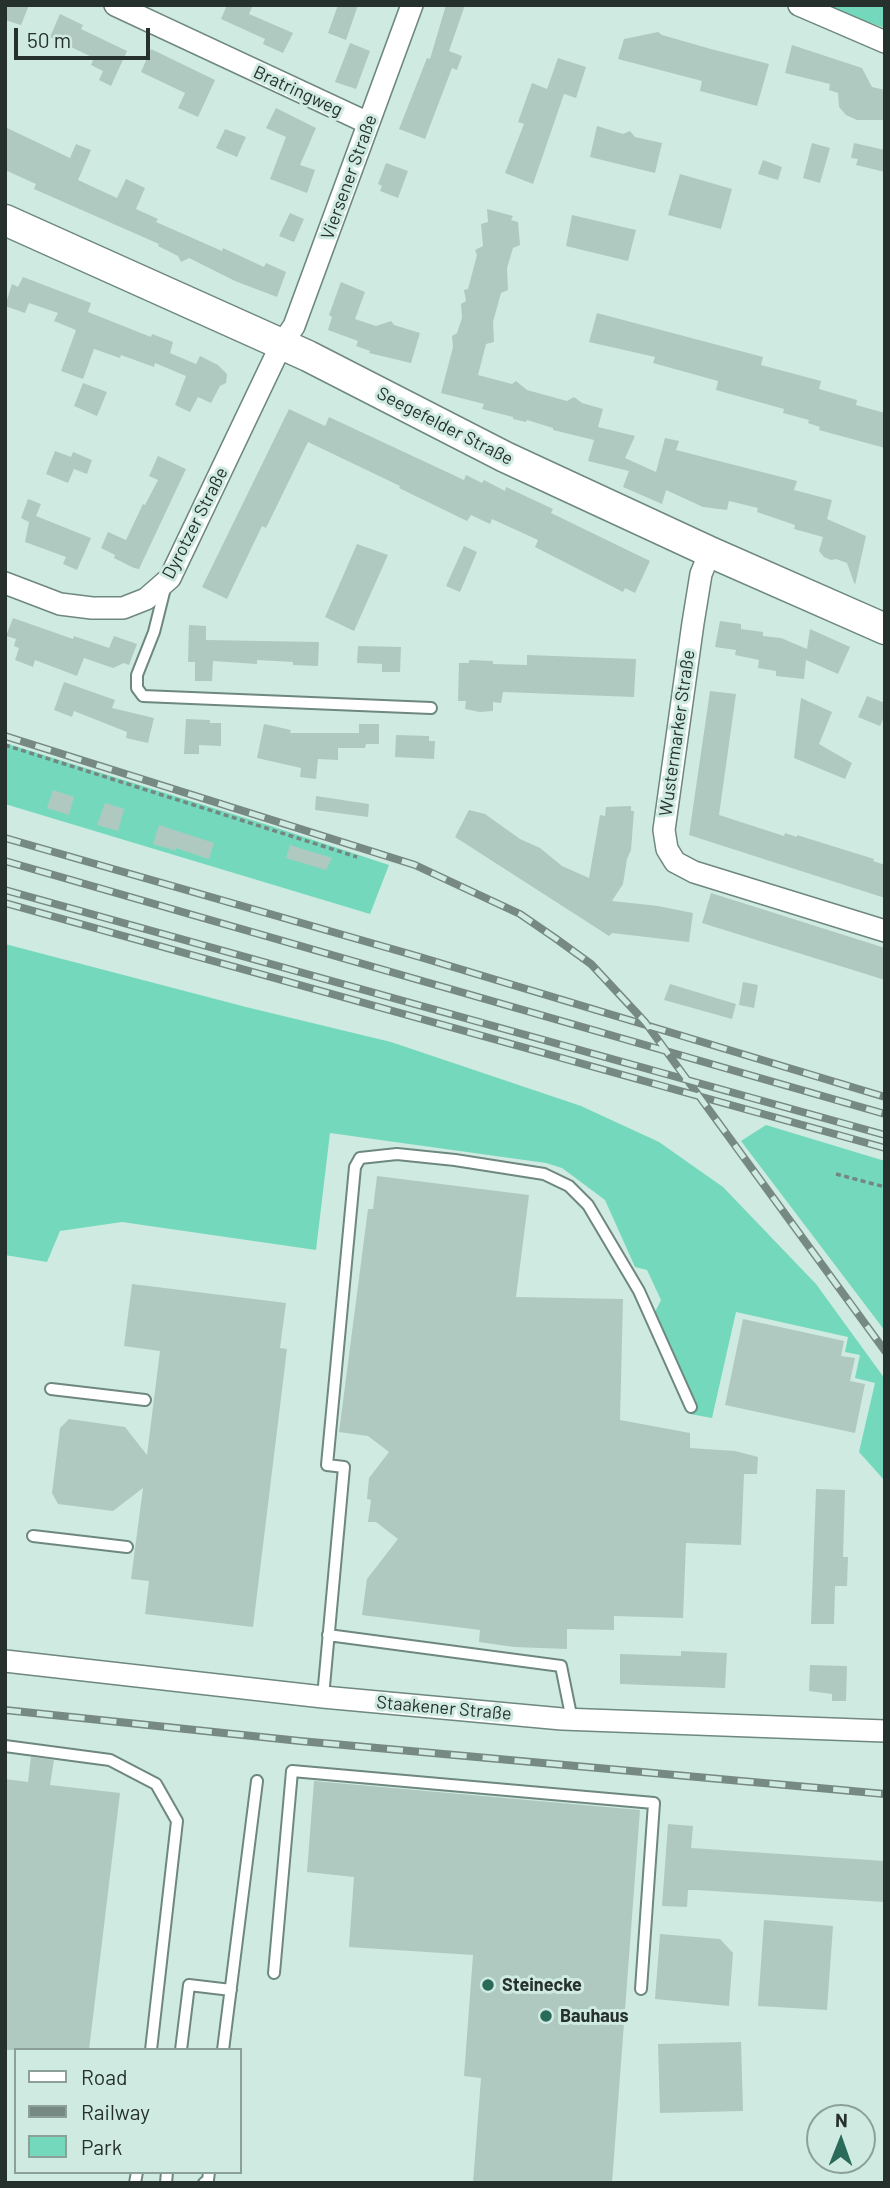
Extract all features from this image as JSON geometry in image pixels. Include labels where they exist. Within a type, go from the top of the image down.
[{"type":"street","name":"Bratringweg","points":[[114,5],[368,122]]},
{"type":"street","name":"Viersener Straße","points":[[281,345],[294,326],[412,5]]},
{"type":"street","points":[[799,5],[885,42]]},
{"type":"street","name":"Seegefelder Straße","points":[[5,220],[340,372],[505,457],[885,629]]},
{"type":"street","name":"Dyrotzer Straße","points":[[5,583],[60,604],[92,608],[123,608],[146,599],[165,585],[186,548],[281,345]]},
{"type":"street","name":"Wustermarker Straße","points":[[710,552],[701,574],[693,624],[664,830],[667,849],[675,862],[694,873],[885,931]]},
{"type":"street","name":"Staakener Straße","points":[[5,1661],[323,1697],[572,1720],[885,1731]]},
{"type":"lane","points":[[165,585],[154,632],[137,675],[137,688],[143,696],[430,708]]},
{"type":"lane","points":[[323,1697],[344,1467],[327,1465],[355,1167],[360,1158],[397,1154],[455,1160],[544,1174],[569,1186],[588,1205],[639,1291],[691,1407]]},
{"type":"lane","points":[[51,1389],[145,1400]]},
{"type":"lane","points":[[33,1536],[127,1547]]},
{"type":"lane","points":[[328,1635],[561,1665],[572,1720]]},
{"type":"lane","points":[[5,1746],[110,1760],[156,1784],[177,1821],[151,2048]]},
{"type":"lane","points":[[274,1973],[292,1771],[654,1803],[641,1989]]},
{"type":"lane","points":[[223,2048],[257,1781]]},
{"type":"lane","points":[[181,2048],[189,1985],[230,1990]]},
{"type":"path","points":[[5,745],[357,858]]},
{"type":"path","points":[[836,1174],[885,1187]]},
{"type":"green space","points":[[820,5],[885,5],[885,28]]},
{"type":"green space","points":[[5,743],[389,865],[370,914],[5,804]]},
{"type":"green space","points":[[5,944],[391,1042],[581,1106],[659,1142],[723,1187],[816,1284],[885,1379],[885,1481],[859,1452],[875,1383],[855,1378],[860,1355],[845,1352],[848,1337],[736,1312],[712,1418],[690,1414],[654,1314],[661,1300],[647,1270],[635,1267],[605,1200],[562,1168],[546,1163],[330,1133],[316,1250],[122,1222],[60,1231],[47,1262],[5,1255]]},
{"type":"green space","points":[[766,1125],[885,1161],[885,1331],[741,1141]]},
{"type":"building","points":[[5,5],[29,5],[21,25],[5,20]]},
{"type":"building","points":[[227,5],[253,5],[249,14],[293,33],[283,53],[263,44],[265,39],[221,19]]},
{"type":"building","points":[[338,5],[358,5],[346,40],[328,33]]},
{"type":"building","points":[[446,5],[465,5],[449,51],[462,56],[457,70],[452,68],[425,139],[399,129],[427,58],[430,59]]},
{"type":"building","points":[[60,14],[83,25],[81,29],[127,51],[111,86],[99,80],[103,71],[91,65],[94,58],[50,37]]},
{"type":"building","points":[[658,32],[769,64],[757,106],[700,91],[702,81],[618,59],[624,39]]},
{"type":"building","points":[[350,43],[370,51],[356,89],[335,82]]},
{"type":"building","points":[[792,45],[862,68],[872,87],[885,90],[885,120],[857,120],[846,115],[839,107],[838,93],[829,90],[830,84],[785,73]]},
{"type":"building","points":[[151,49],[215,80],[198,117],[178,108],[185,93],[141,72]]},
{"type":"building","points":[[558,58],[586,67],[576,98],[564,94],[533,184],[505,173],[524,124],[518,122],[532,83],[547,89]]},
{"type":"building","points":[[276,108],[316,128],[300,165],[315,170],[307,193],[270,179],[286,137],[266,128]]},
{"type":"building","points":[[597,126],[623,134],[630,131],[635,137],[662,143],[655,173],[590,157]]},
{"type":"building","points":[[5,127],[70,158],[76,144],[91,150],[78,180],[117,198],[126,179],[145,188],[136,209],[158,219],[156,222],[222,251],[223,248],[264,267],[266,263],[286,272],[277,297],[235,281],[189,258],[181,262],[178,256],[158,246],[159,244],[34,189],[36,184],[5,170]]},
{"type":"building","points":[[225,129],[246,137],[237,157],[216,148]]},
{"type":"building","points":[[812,143],[830,148],[820,183],[803,178]]},
{"type":"building","points":[[854,143],[885,150],[885,172],[856,165],[858,159],[851,158]]},
{"type":"building","points":[[763,160],[782,167],[778,180],[758,174]]},
{"type":"building","points":[[386,163],[408,171],[398,198],[380,191],[382,186],[378,184]]},
{"type":"building","points":[[680,174],[732,189],[721,229],[668,215]]},
{"type":"building","points":[[487,209],[513,216],[511,220],[518,222],[520,245],[513,248],[507,268],[508,290],[501,293],[493,322],[494,342],[486,344],[478,375],[512,384],[516,381],[527,390],[567,401],[574,397],[582,403],[603,409],[598,427],[635,436],[625,458],[656,472],[665,438],[679,441],[676,450],[797,481],[794,490],[832,500],[827,519],[866,536],[855,585],[847,563],[824,557],[819,551],[823,537],[794,529],[795,525],[757,512],[758,508],[729,501],[727,510],[703,507],[666,490],[662,504],[623,487],[629,471],[588,461],[594,440],[553,430],[527,420],[513,419],[482,409],[484,404],[441,393],[453,347],[452,336],[457,333],[462,318],[461,304],[466,301],[464,290],[468,289],[477,255],[475,250],[483,246],[481,224],[488,222]]},
{"type":"building","points":[[290,213],[304,219],[294,242],[279,236]]},
{"type":"building","points":[[572,215],[636,230],[628,261],[566,246]]},
{"type":"building","points":[[23,277],[91,303],[88,312],[151,337],[152,334],[173,342],[170,353],[196,364],[200,356],[218,365],[227,374],[226,383],[220,386],[211,403],[198,397],[190,412],[175,405],[186,376],[155,363],[154,367],[94,349],[83,379],[61,371],[76,330],[54,321],[58,313],[29,303],[25,313],[5,306],[12,284],[18,287]]},
{"type":"building","points":[[341,282],[365,292],[355,319],[376,326],[391,321],[394,325],[420,333],[411,363],[369,353],[370,351],[356,346],[358,341],[328,330],[332,317],[329,315]]},
{"type":"building","points":[[597,313],[763,357],[761,365],[821,381],[819,389],[857,400],[856,405],[885,413],[885,448],[819,430],[820,427],[808,423],[809,420],[783,413],[784,409],[716,390],[718,381],[653,363],[655,357],[589,342]]},
{"type":"building","points":[[83,383],[107,392],[97,416],[74,406]]},
{"type":"building","points":[[289,409],[325,426],[329,417],[464,480],[466,475],[482,483],[484,480],[505,491],[506,487],[553,509],[551,513],[650,561],[635,593],[625,588],[623,592],[535,547],[538,540],[492,519],[490,524],[471,515],[467,521],[308,442],[266,528],[262,526],[227,599],[202,587]]},
{"type":"building","points":[[55,451],[71,457],[73,452],[92,460],[87,474],[74,469],[68,483],[46,474]]},
{"type":"building","points":[[158,456],[186,469],[139,569],[114,558],[115,555],[101,548],[108,532],[126,540],[158,480],[149,476]]},
{"type":"building","points":[[28,499],[41,504],[36,516],[91,538],[77,570],[63,564],[66,557],[25,542],[29,522],[21,518]]},
{"type":"building","points":[[357,544],[388,555],[354,631],[325,617]]},
{"type":"building","points":[[464,546],[477,552],[460,592],[446,586]]},
{"type":"building","points":[[13,618],[73,639],[74,636],[109,648],[114,636],[137,644],[129,665],[124,663],[113,668],[84,658],[77,676],[35,660],[33,667],[15,660],[19,648],[14,646],[16,639],[6,636]]},
{"type":"building","points":[[720,621],[741,624],[741,629],[763,632],[763,636],[781,638],[807,649],[810,629],[850,647],[838,674],[806,660],[804,679],[776,676],[776,671],[758,668],[759,660],[735,655],[736,650],[715,647]]},
{"type":"building","points":[[189,625],[206,626],[206,640],[319,642],[318,666],[257,660],[257,664],[213,661],[212,681],[195,681],[195,662],[188,662]]},
{"type":"building","points":[[358,646],[401,647],[400,672],[382,672],[382,664],[357,663]]},
{"type":"building","points":[[527,655],[636,659],[634,697],[503,692],[501,703],[493,702],[493,711],[480,712],[465,709],[466,701],[458,701],[459,663],[469,663],[469,660],[527,665]]},
{"type":"building","points":[[64,682],[115,700],[112,708],[154,718],[148,743],[126,738],[127,732],[74,711],[72,717],[54,710]]},
{"type":"building","points":[[710,691],[736,694],[719,815],[784,836],[785,833],[797,835],[874,859],[873,861],[885,865],[885,898],[689,835]]},
{"type":"building","points":[[867,696],[885,703],[885,715],[880,726],[858,717]]},
{"type":"building","points":[[801,698],[832,712],[819,744],[852,763],[845,779],[794,758]]},
{"type":"building","points":[[186,719],[221,723],[221,746],[199,745],[199,754],[184,754]]},
{"type":"building","points":[[264,724],[291,730],[290,733],[359,733],[359,724],[379,724],[379,744],[366,744],[365,748],[338,748],[338,760],[318,759],[316,779],[300,777],[301,768],[257,758]]},
{"type":"building","points":[[396,735],[429,736],[429,741],[435,741],[434,759],[395,757]]},
{"type":"building","points":[[53,790],[74,797],[69,815],[47,808]]},
{"type":"building","points":[[316,796],[369,804],[368,817],[315,810]]},
{"type":"building","points":[[105,803],[124,809],[118,831],[97,825]]},
{"type":"building","points":[[631,806],[631,811],[634,811],[631,850],[623,884],[612,901],[693,913],[689,942],[612,933],[609,936],[455,837],[469,810],[485,814],[520,839],[540,848],[562,866],[589,878],[600,815],[605,816],[606,807]]},
{"type":"building","points":[[159,825],[214,843],[209,859],[153,844]]},
{"type":"building","points":[[290,845],[332,858],[326,870],[286,858]]},
{"type":"building","points":[[711,893],[885,948],[885,980],[702,923]]},
{"type":"building","points":[[743,982],[758,985],[754,1008],[739,1005]]},
{"type":"building","points":[[670,984],[736,1004],[732,1019],[664,1000]]},
{"type":"building","points":[[377,1176],[529,1195],[516,1297],[623,1299],[620,1420],[690,1433],[690,1448],[735,1451],[758,1457],[757,1474],[744,1474],[741,1545],[686,1543],[683,1618],[614,1616],[614,1630],[567,1629],[567,1649],[514,1647],[479,1642],[480,1630],[362,1615],[367,1579],[398,1539],[376,1522],[368,1522],[371,1500],[367,1499],[369,1478],[389,1452],[368,1436],[339,1432],[368,1209],[373,1209]]},
{"type":"building","points":[[132,1284],[286,1303],[280,1348],[287,1349],[253,1627],[145,1614],[149,1581],[131,1579],[143,1488],[113,1511],[58,1504],[52,1493],[60,1428],[69,1419],[125,1427],[147,1455],[160,1351],[124,1346]]},
{"type":"building","points":[[743,1319],[844,1341],[841,1356],[855,1358],[850,1381],[865,1384],[855,1433],[725,1405]]},
{"type":"building","points":[[816,1489],[845,1490],[843,1557],[848,1557],[847,1586],[835,1586],[834,1624],[811,1624]]},
{"type":"building","points":[[681,1651],[727,1653],[725,1688],[620,1684],[620,1654],[681,1656]]},
{"type":"building","points":[[810,1665],[847,1666],[846,1701],[832,1701],[832,1694],[809,1691]]},
{"type":"building","points":[[31,1757],[54,1760],[50,1785],[120,1793],[89,2048],[5,2050],[5,1779],[28,1782]]},
{"type":"building","name":"Bauhaus","points":[[314,1781],[640,1810],[612,2183],[473,2183],[481,2078],[464,2076],[473,1955],[349,1947],[354,1877],[307,1872]]},
{"type":"building","points":[[668,1824],[693,1826],[691,1848],[885,1861],[885,1902],[688,1890],[687,1907],[662,1906]]},
{"type":"building","points":[[764,1920],[833,1926],[827,2010],[758,2006]]},
{"type":"building","points":[[660,1934],[720,1939],[733,1953],[729,2006],[655,1999]]},
{"type":"building","points":[[741,2042],[743,2111],[660,2113],[658,2044]]},
{"type":"railway","points":[[5,736],[415,865],[520,914],[555,938],[591,964],[645,1022],[885,1351]]},
{"type":"railway","points":[[5,838],[420,957],[885,1097]]},
{"type":"railway","points":[[5,861],[885,1114]]},
{"type":"railway","points":[[5,890],[885,1135]]},
{"type":"railway","points":[[5,903],[885,1148]]},
{"type":"railway","points":[[5,1710],[300,1741],[885,1794]]},
{"type":"place","name":"Steinecke","points":[[488,1985]]},
{"type":"place","name":"Bauhaus","points":[[546,2016]]}]
